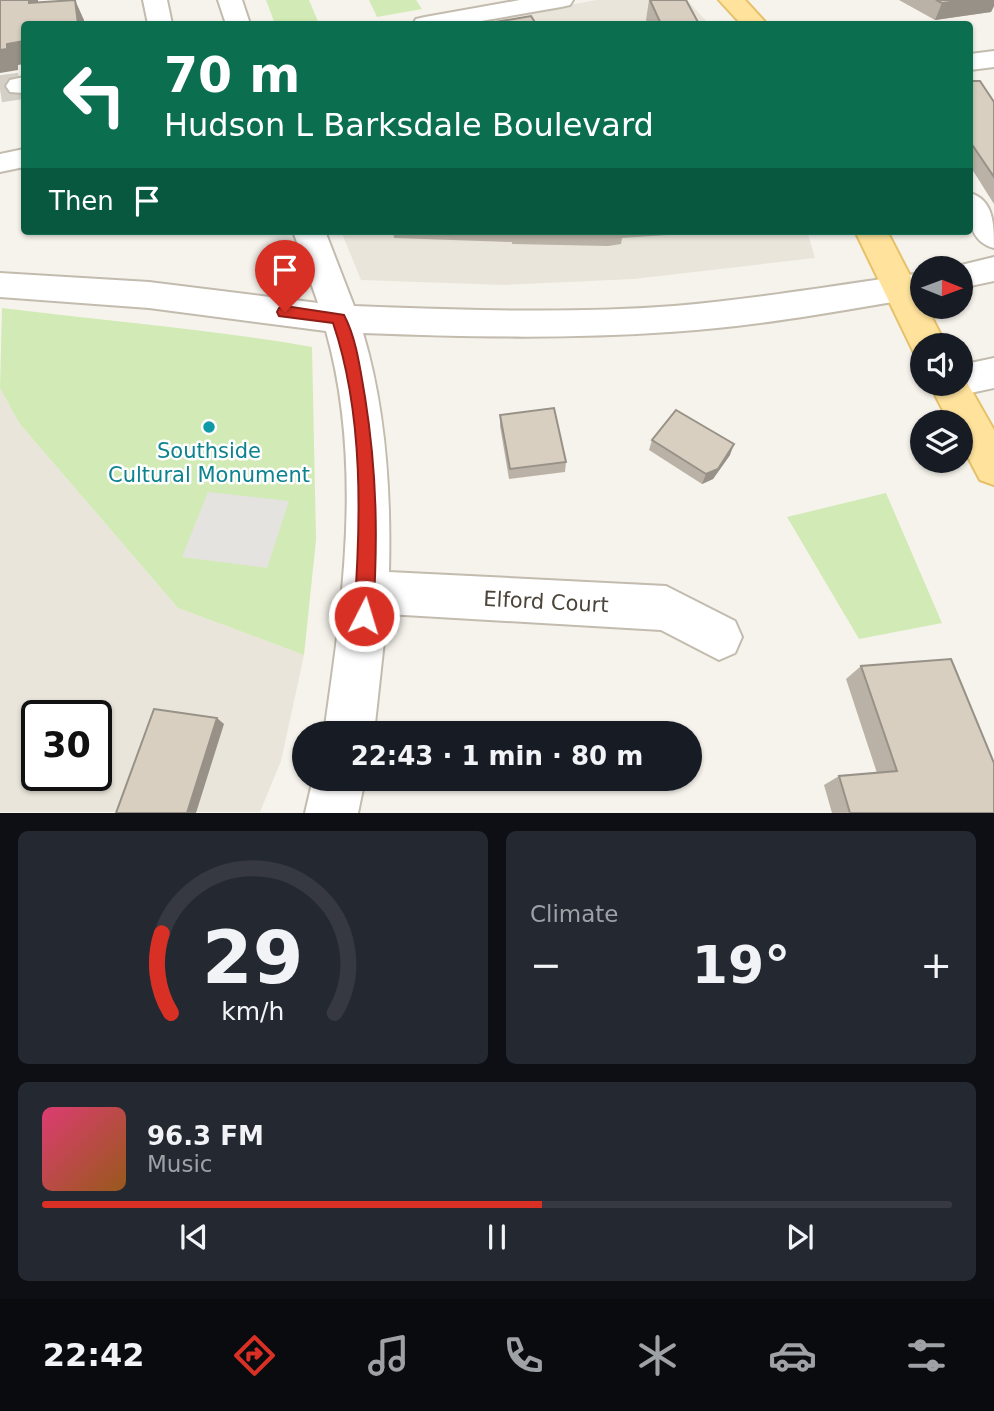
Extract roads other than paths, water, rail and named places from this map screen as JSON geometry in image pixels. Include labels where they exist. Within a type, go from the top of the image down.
[{"type":"main road","points":[[731,0],[752,21]]},
{"type":"main road","points":[[874,235],[910,287]]},
{"type":"main road","points":[[955,396],[994,468]]},
{"type":"street","points":[[155,0],[159,21]]},
{"type":"street","points":[[230,0],[237,21]]},
{"type":"street","points":[[442,21],[561,0]]},
{"type":"street","points":[[973,62],[994,59]]},
{"type":"street","points":[[0,163],[21,159]]},
{"type":"street","points":[[973,189],[994,237]]},
{"type":"street","points":[[310,235],[350,351],[363,440],[369,539],[367,592],[351,721]]},
{"type":"street","points":[[973,273],[994,269]]},
{"type":"street","points":[[0,285],[149,295],[339,318],[471,324],[671,319],[764,310],[910,288]]},
{"type":"street","points":[[973,377],[994,373]]},
{"type":"street","name":"Elford Court","points":[[367,592],[666,608],[719,637]]},
{"type":"street","points":[[331,813],[336,791]]},
{"type":"tunnel","points":[[0,89],[20,86]]},
{"type":"place","name":"Southside Cultural Monument","points":[[209,427]]}]
